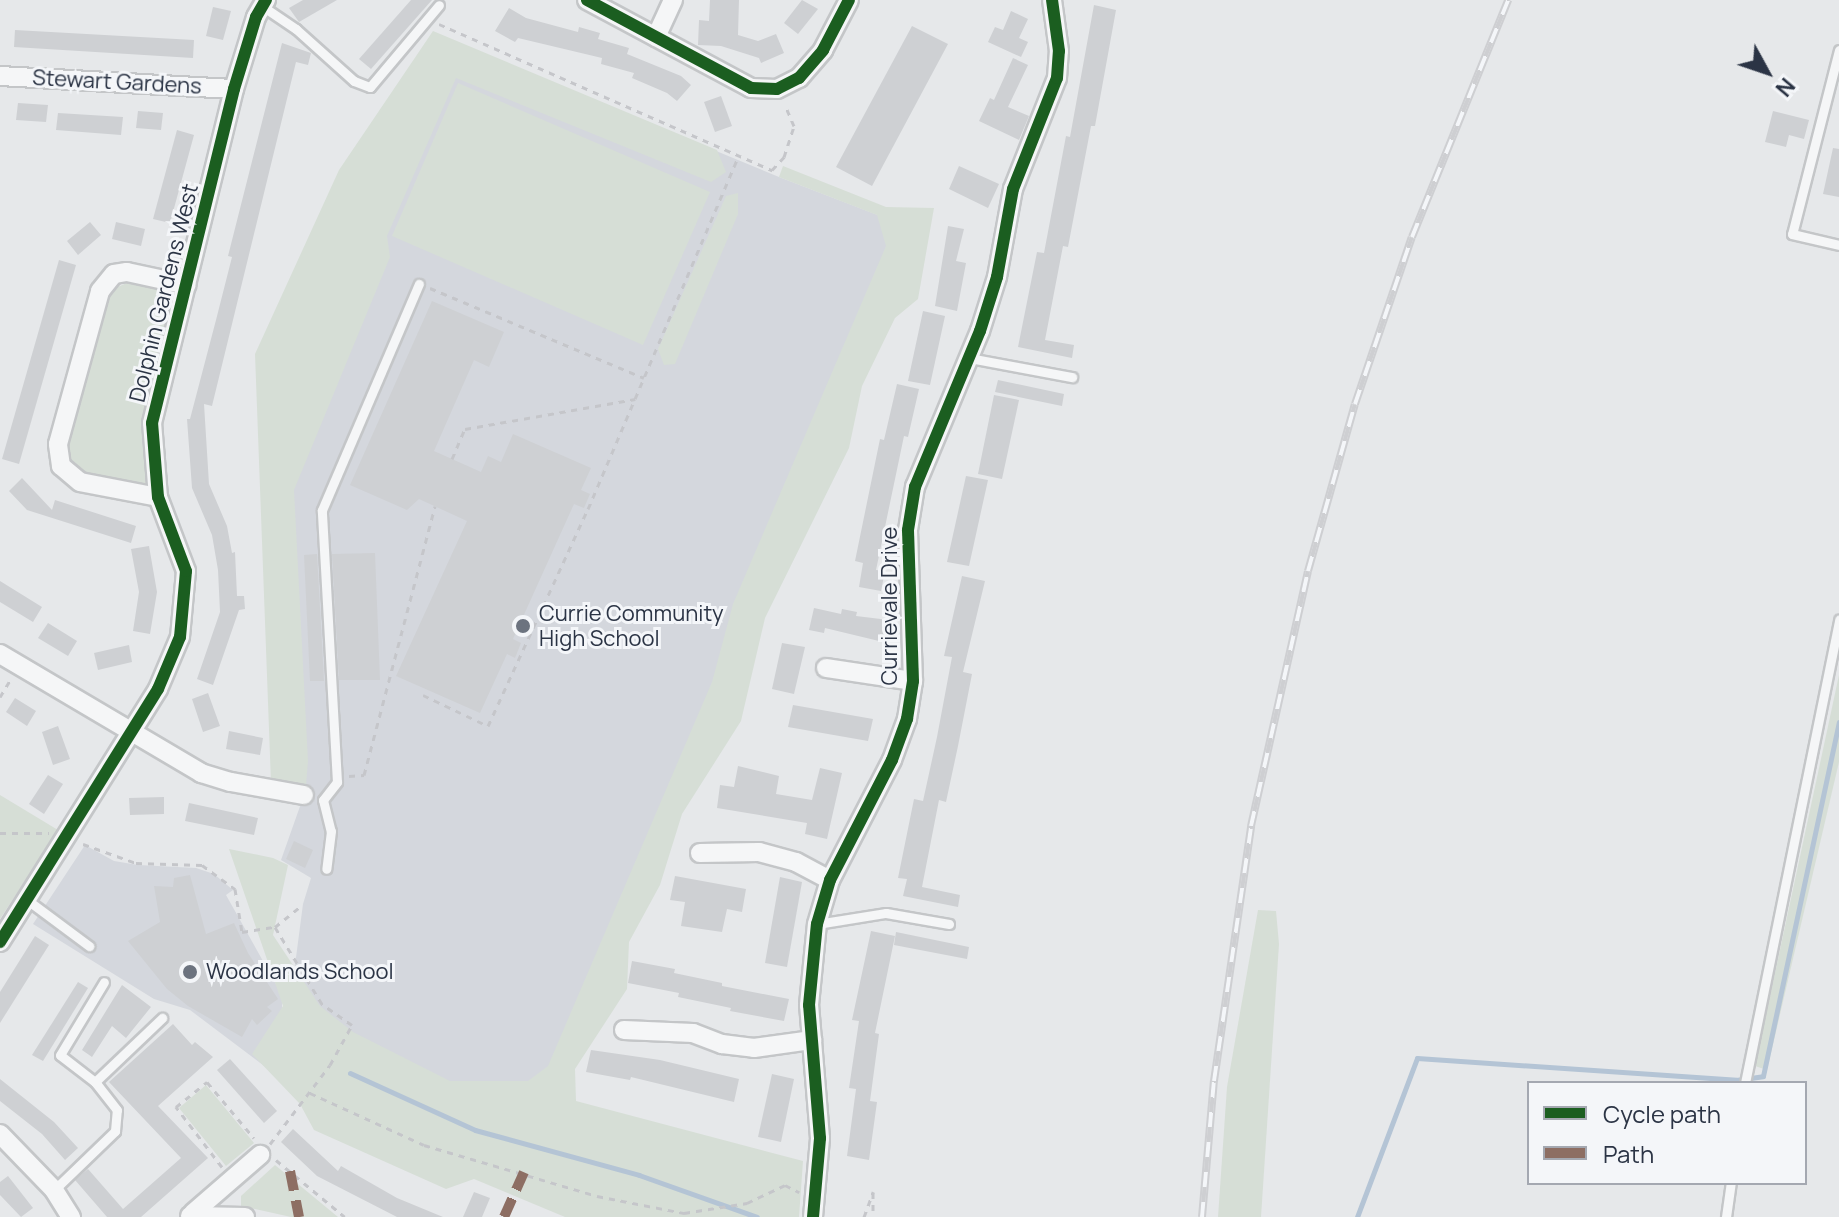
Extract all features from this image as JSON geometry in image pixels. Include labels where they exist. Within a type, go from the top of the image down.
[{"type":"street","points":[[587,0],[751,88],[777,89],[799,78],[823,50],[849,0]]},
{"type":"street","points":[[656,37],[673,0]]},
{"type":"street","name":"Currievale Drive","points":[[814,1209],[820,1138],[810,965],[817,924],[830,880],[892,760],[907,719],[913,681],[910,516],[915,487],[969,358],[997,277],[1013,189],[1057,78],[1059,51],[1052,0]]},
{"type":"street","name":"Dolphin Gardens West","points":[[0,942],[171,663],[185,604],[186,571],[158,497],[152,423],[234,89],[264,3]]},
{"type":"street","name":"Stewart Gardens","points":[[0,76],[234,89]]},
{"type":"street","name":"Dolphin Gardens West","points":[[158,497],[80,482],[61,466],[58,444],[100,291],[114,274],[127,272],[187,285]]},
{"type":"street","points":[[0,654],[201,773],[231,782],[304,795]]},
{"type":"street","name":"Currievale Drive","points":[[826,668],[913,681]]},
{"type":"street","points":[[700,853],[759,852],[796,862],[830,880]]},
{"type":"street","points":[[624,1030],[693,1033],[722,1044],[754,1048],[812,1040]]},
{"type":"street","points":[[0,1134],[54,1190],[71,1217]]},
{"type":"street","points":[[190,1215],[262,1152]]},
{"type":"street","points":[[190,1215],[245,1217]]},
{"type":"lane","points":[[264,3],[354,81],[370,87],[439,5]]},
{"type":"lane","points":[[1839,50],[1792,234],[1839,245]]},
{"type":"lane","points":[[323,800],[337,782],[322,510],[419,284]]},
{"type":"lane","points":[[969,358],[1072,377]]},
{"type":"lane","points":[[1745,1081],[1839,619]]},
{"type":"lane","points":[[304,795],[323,800]]},
{"type":"lane","points":[[323,800],[331,831],[326,869]]},
{"type":"lane","points":[[26,899],[89,946]]},
{"type":"lane","points":[[817,924],[886,913],[949,924]]},
{"type":"lane","points":[[54,1190],[115,1131],[117,1110],[95,1082],[60,1055],[104,982]]},
{"type":"lane","points":[[95,1082],[162,1018]]},
{"type":"lane","points":[[1726,1217],[1731,1185]]},
{"type":"path","points":[[428,19],[772,170],[784,157],[794,126],[777,89]]},
{"type":"path","points":[[423,695],[488,726],[635,399],[739,155]]},
{"type":"path","points":[[419,284],[644,378]]},
{"type":"path","points":[[452,459],[465,429],[635,399]]},
{"type":"path","points":[[336,776],[364,775],[435,506]]},
{"type":"path","points":[[0,833],[41,831],[136,863],[202,865],[235,889],[242,932],[275,927],[303,904]]},
{"type":"path","points":[[262,1152],[330,1065],[352,1025],[322,1004],[275,927]]},
{"type":"path","points":[[231,1180],[176,1107],[207,1082],[262,1152],[345,1217]]},
{"type":"path","points":[[310,1093],[424,1145],[597,1196],[682,1215],[740,1205],[785,1185],[814,1209]]},
{"type":"path","points":[[864,1217],[873,1192],[873,1217]]},
{"type":"shaded area","points":[[433,31],[717,150],[726,172],[711,182],[456,78],[387,236],[390,257],[294,490],[308,761],[306,785],[271,783],[255,354],[339,170]]},
{"type":"shaded area","name":"Currie Community High School","points":[[433,34],[779,177],[914,229],[539,1133],[356,1042],[292,988],[303,904],[311,878],[281,860],[304,795],[291,490],[341,171]]},
{"type":"shaded area","points":[[458,83],[710,192],[643,345],[392,236]]},
{"type":"shaded area","points":[[783,166],[886,207],[934,208],[918,299],[895,318],[862,386],[849,448],[765,618],[741,721],[682,814],[660,885],[629,942],[627,989],[575,1069],[576,1101],[803,1161],[799,1217],[565,1217],[474,1179],[446,1189],[314,1130],[300,1104],[252,1054],[283,1006],[229,849],[273,858],[288,865],[273,935],[320,1006],[353,1032],[450,1081],[528,1081],[548,1066],[712,682],[733,604],[886,246],[877,215],[779,177]]},
{"type":"shaded area","points":[[738,193],[738,214],[675,364],[664,365],[658,349],[726,196]]},
{"type":"shaded area","points":[[129,282],[177,293],[142,440],[148,482],[139,488],[82,473],[69,463],[67,441],[100,311],[113,289]]},
{"type":"shaded area","points":[[1839,675],[1839,762],[1767,1070],[1755,1066]]},
{"type":"shaded area","points":[[0,795],[58,830],[0,919]]},
{"type":"shaded area","name":"Woodlands School","points":[[85,845],[114,861],[196,868],[214,874],[233,890],[226,895],[282,995],[282,1019],[308,1099],[190,1010],[154,999],[33,924]]},
{"type":"shaded area","points":[[1258,910],[1276,911],[1279,944],[1261,1217],[1218,1217],[1227,1087]]},
{"type":"shaded area","points":[[206,1085],[254,1143],[226,1166],[179,1108]]},
{"type":"shaded area","points":[[275,1165],[338,1217],[291,1217],[241,1206],[241,1196]]},
{"type":"building","points":[[303,0],[337,0],[299,22],[289,8]]},
{"type":"building","points":[[411,0],[432,0],[371,69],[359,59]]},
{"type":"building","points":[[710,0],[739,0],[738,35],[758,41],[776,34],[784,53],[761,63],[759,58],[721,46],[698,45],[699,20],[709,21]]},
{"type":"building","points":[[802,0],[818,9],[798,34],[784,23]]},
{"type":"building","points":[[1094,5],[1116,10],[1095,126],[1091,126],[1068,247],[1063,246],[1045,340],[1074,345],[1072,358],[1018,347],[1037,252],[1044,253],[1066,136],[1070,137]]},
{"type":"building","points":[[213,7],[231,11],[223,40],[206,36]]},
{"type":"building","points":[[509,8],[526,18],[578,32],[579,27],[600,33],[598,39],[629,48],[627,54],[681,76],[691,85],[677,101],[667,93],[632,78],[634,73],[601,64],[602,58],[518,38],[515,42],[495,31]]},
{"type":"building","points":[[1011,11],[1028,19],[1019,38],[1028,42],[1021,57],[988,42],[995,27],[1003,30]]},
{"type":"building","points":[[912,26],[948,44],[872,186],[836,167]]},
{"type":"building","points":[[15,30],[194,40],[193,58],[14,47]]},
{"type":"building","points":[[282,43],[311,53],[308,65],[296,62],[212,406],[204,404],[209,484],[227,526],[232,553],[235,552],[237,596],[244,596],[245,609],[239,610],[213,685],[197,679],[220,612],[218,570],[212,535],[192,488],[187,419],[190,419],[232,257],[228,256]]},
{"type":"building","points":[[1013,58],[1028,65],[1008,107],[1029,116],[1019,140],[979,121],[990,98],[994,100]]},
{"type":"building","points":[[721,96],[732,126],[715,132],[704,102]]},
{"type":"building","points":[[18,103],[48,105],[46,122],[16,120]]},
{"type":"building","points":[[138,111],[163,113],[161,130],[136,128]]},
{"type":"building","points":[[1773,111],[1809,120],[1804,139],[1789,135],[1786,147],[1765,142]]},
{"type":"building","points":[[58,113],[123,117],[121,135],[56,130]]},
{"type":"building","points":[[177,130],[194,135],[170,223],[153,219]]},
{"type":"building","points":[[1833,148],[1839,149],[1839,197],[1823,194]]},
{"type":"building","points":[[959,166],[999,184],[988,208],[949,189]]},
{"type":"building","points":[[90,222],[101,235],[78,255],[67,241]]},
{"type":"building","points":[[116,222],[145,229],[141,246],[112,239]]},
{"type":"building","points":[[948,226],[964,229],[956,261],[966,263],[957,311],[935,306]]},
{"type":"building","points":[[59,260],[76,265],[19,464],[2,459]]},
{"type":"building","points":[[432,301],[504,332],[489,367],[474,360],[434,451],[481,472],[488,456],[501,462],[513,434],[591,468],[581,490],[590,494],[584,508],[574,504],[513,639],[521,643],[515,658],[507,654],[480,713],[396,676],[467,521],[419,499],[407,510],[350,485]]},
{"type":"building","points":[[923,311],[945,316],[930,385],[908,381]]},
{"type":"building","points":[[998,380],[1064,394],[1062,406],[995,392]]},
{"type":"building","points":[[897,384],[919,389],[908,437],[904,436],[876,570],[885,571],[881,591],[859,587],[863,563],[855,561],[880,439],[884,440]]},
{"type":"building","points":[[994,395],[1019,400],[1002,479],[978,474]]},
{"type":"building","points":[[966,476],[988,480],[969,566],[947,562]]},
{"type":"building","points":[[22,478],[52,510],[55,500],[136,526],[131,543],[27,510],[9,491]]},
{"type":"building","points":[[149,546],[157,592],[150,634],[133,631],[139,592],[131,549]]},
{"type":"building","points":[[375,553],[380,680],[339,680],[332,554]]},
{"type":"building","points":[[317,554],[324,681],[310,681],[304,555]]},
{"type":"building","points":[[962,576],[985,581],[963,672],[972,674],[958,746],[946,802],[939,800],[922,887],[960,895],[958,907],[903,896],[907,879],[898,878],[914,799],[923,801],[937,737],[952,657],[944,656]]},
{"type":"building","points":[[0,581],[42,607],[33,622],[0,602]]},
{"type":"building","points":[[814,608],[841,614],[842,609],[857,612],[856,616],[889,620],[887,635],[880,634],[879,641],[825,628],[824,633],[809,630]]},
{"type":"building","points":[[48,623],[77,641],[68,656],[38,638]]},
{"type":"building","points":[[782,643],[805,647],[794,694],[772,689]]},
{"type":"building","points":[[129,645],[132,662],[98,670],[94,653]]},
{"type":"building","points":[[208,693],[220,726],[203,732],[192,699]]},
{"type":"building","points":[[15,698],[36,711],[27,726],[6,712]]},
{"type":"building","points":[[793,705],[873,719],[868,741],[788,727]]},
{"type":"building","points":[[58,726],[70,759],[53,765],[42,732]]},
{"type":"building","points":[[229,731],[263,738],[260,755],[226,749]]},
{"type":"building","points":[[738,766],[779,776],[776,794],[812,800],[820,768],[842,773],[827,839],[805,834],[807,823],[717,808],[720,785],[734,787]]},
{"type":"building","points":[[48,775],[63,784],[44,814],[29,804]]},
{"type":"building","points":[[164,797],[164,814],[130,815],[129,798]]},
{"type":"building","points":[[189,803],[258,818],[254,835],[185,821]]},
{"type":"building","points":[[294,841],[313,850],[305,868],[286,859]]},
{"type":"building","points":[[190,875],[206,934],[234,923],[248,953],[278,999],[267,1007],[272,1011],[257,1025],[252,1019],[242,1037],[188,1006],[167,989],[128,941],[160,922],[154,886],[173,887],[174,878]]},
{"type":"building","points":[[675,876],[746,889],[742,912],[727,909],[722,932],[681,926],[685,902],[670,900]]},
{"type":"building","points":[[780,877],[802,882],[787,967],[765,963]]},
{"type":"building","points":[[871,931],[895,936],[875,1033],[879,1034],[870,1101],[877,1102],[869,1160],[847,1156],[856,1089],[849,1088],[859,1021],[852,1020]]},
{"type":"building","points":[[896,932],[969,947],[967,959],[894,945]]},
{"type":"building","points":[[35,936],[49,945],[0,1023],[0,992]]},
{"type":"building","points":[[632,961],[675,969],[674,973],[722,983],[722,986],[789,999],[784,1021],[730,1011],[731,1008],[678,997],[679,993],[628,983]]},
{"type":"building","points":[[78,982],[88,988],[43,1061],[32,1055]]},
{"type":"building","points":[[122,985],[151,1007],[126,1038],[112,1026],[92,1057],[82,1050]]},
{"type":"building","points":[[173,1024],[192,1045],[195,1042],[213,1057],[158,1106],[208,1158],[141,1217],[107,1217],[75,1180],[88,1169],[123,1209],[181,1158],[109,1082]]},
{"type":"building","points":[[591,1050],[660,1060],[739,1079],[734,1102],[631,1077],[630,1080],[586,1072]]},
{"type":"building","points":[[230,1059],[277,1111],[264,1123],[217,1070]]},
{"type":"building","points":[[772,1074],[794,1079],[781,1142],[758,1137]]},
{"type":"building","points":[[0,1079],[54,1122],[78,1148],[65,1160],[42,1134],[0,1101]]},
{"type":"building","points":[[293,1129],[338,1171],[341,1166],[397,1198],[443,1217],[397,1217],[317,1176],[281,1142]]},
{"type":"building","points":[[8,1176],[33,1208],[21,1217],[0,1195],[0,1182]]},
{"type":"building","points":[[474,1192],[490,1198],[482,1217],[463,1217]]},
{"type":"waterway","points":[[1357,1217],[1417,1058],[1736,1080],[1763,1076],[1839,722]]},
{"type":"waterway","points":[[350,1073],[475,1130],[639,1175],[757,1217]]},
{"type":"railway","points":[[1202,1217],[1214,1081],[1251,826],[1308,571],[1355,404],[1412,237],[1508,0]]},
{"type":"marked path","points":[[290,1171],[299,1217]]},
{"type":"marked path","points":[[504,1217],[524,1172]]},
{"type":"cycle path","points":[[0,942],[158,689],[180,637],[186,571],[158,497],[152,423],[234,89],[256,17],[266,0]]},
{"type":"cycle path","points":[[587,0],[751,88],[777,89],[799,78],[823,50],[849,0]]},
{"type":"cycle path","points":[[813,1217],[820,1138],[809,1005],[817,924],[830,880],[892,760],[907,719],[913,681],[908,530],[915,487],[980,331],[997,277],[1013,189],[1057,78],[1059,51],[1052,0]]},
{"type":"place","name":"Currie Community High School","points":[[523,626]]},
{"type":"place","name":"Woodlands School","points":[[190,972]]}]
